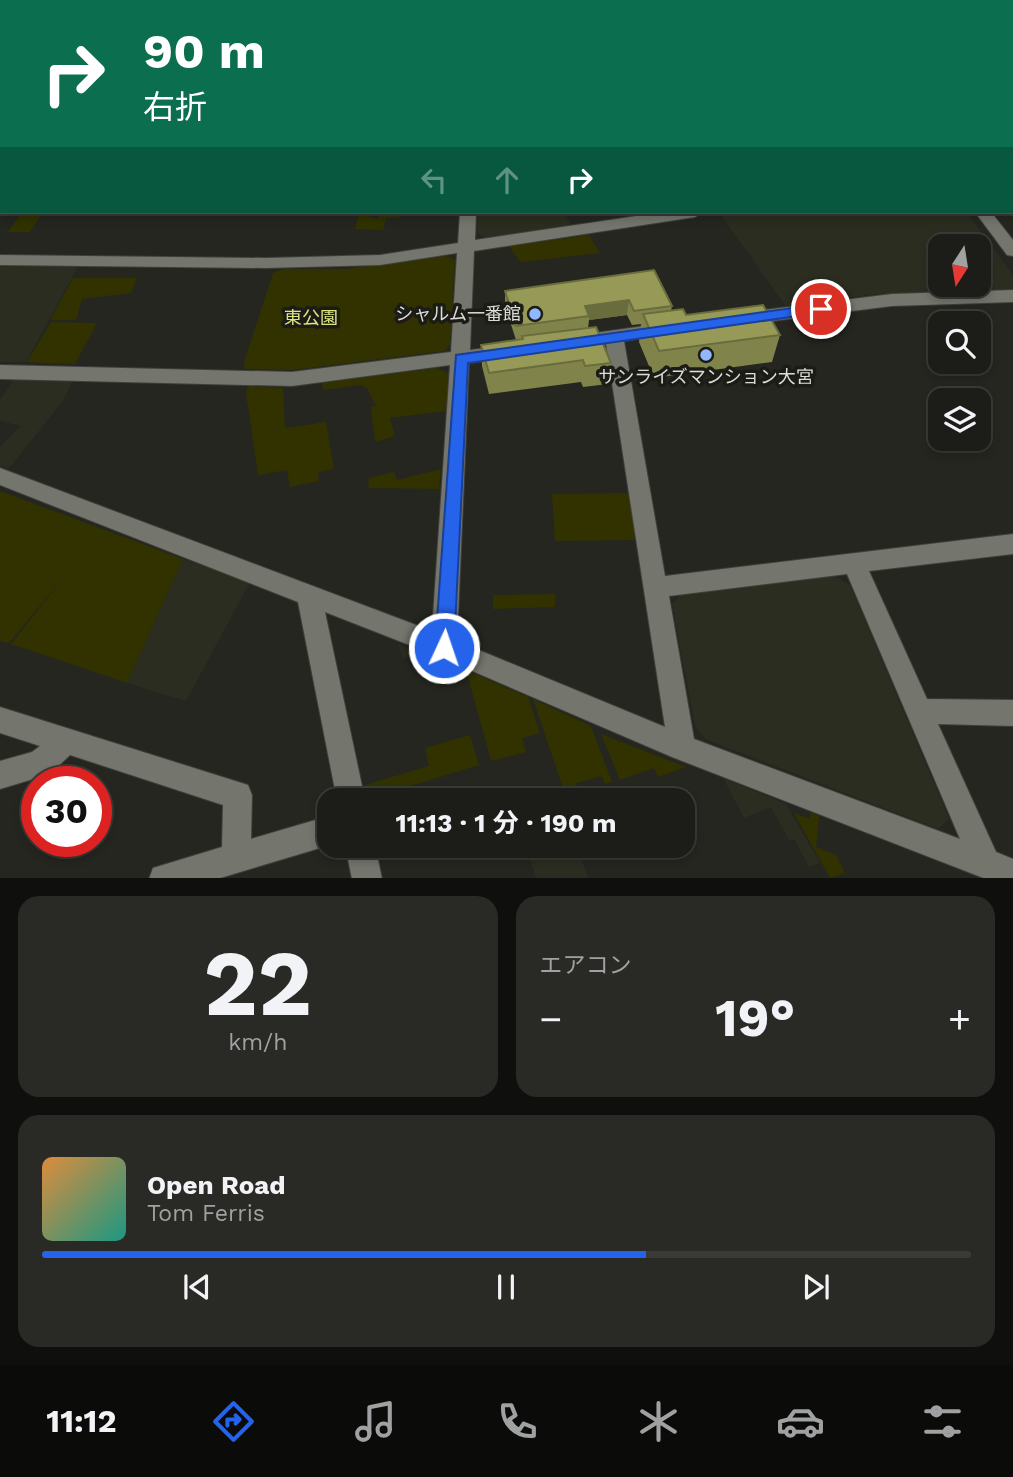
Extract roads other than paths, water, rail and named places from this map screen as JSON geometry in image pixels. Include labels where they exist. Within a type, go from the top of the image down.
[{"type":"street","points":[[444,648],[468,214]]},
{"type":"street","points":[[0,260],[380,260],[681,214]]},
{"type":"street","points":[[985,214],[1013,251]]},
{"type":"street","points":[[723,321],[892,300],[1013,296]]},
{"type":"street","points":[[550,345],[682,327]]},
{"type":"street","points":[[614,336],[682,748]]},
{"type":"street","points":[[0,372],[292,379],[525,349]]},
{"type":"street","points":[[0,476],[444,648],[682,748],[1013,874]]},
{"type":"street","points":[[656,587],[1013,544]]},
{"type":"street","points":[[854,563],[985,863]]},
{"type":"street","points":[[309,595],[349,788]]},
{"type":"street","points":[[919,711],[1013,713]]},
{"type":"street","points":[[0,720],[238,795],[236,857]]},
{"type":"street","points":[[0,775],[40,764],[67,740]]},
{"type":"street","points":[[164,878],[317,834]]},
{"type":"street","points":[[363,858],[367,878]]},
{"type":"place","name":"シャルム一番館","points":[[535,314]]},
{"type":"place","name":"サンライズマンション大宮","points":[[706,355]]},
{"type":"park label","name":"東公園","points":[[311,318]]}]
